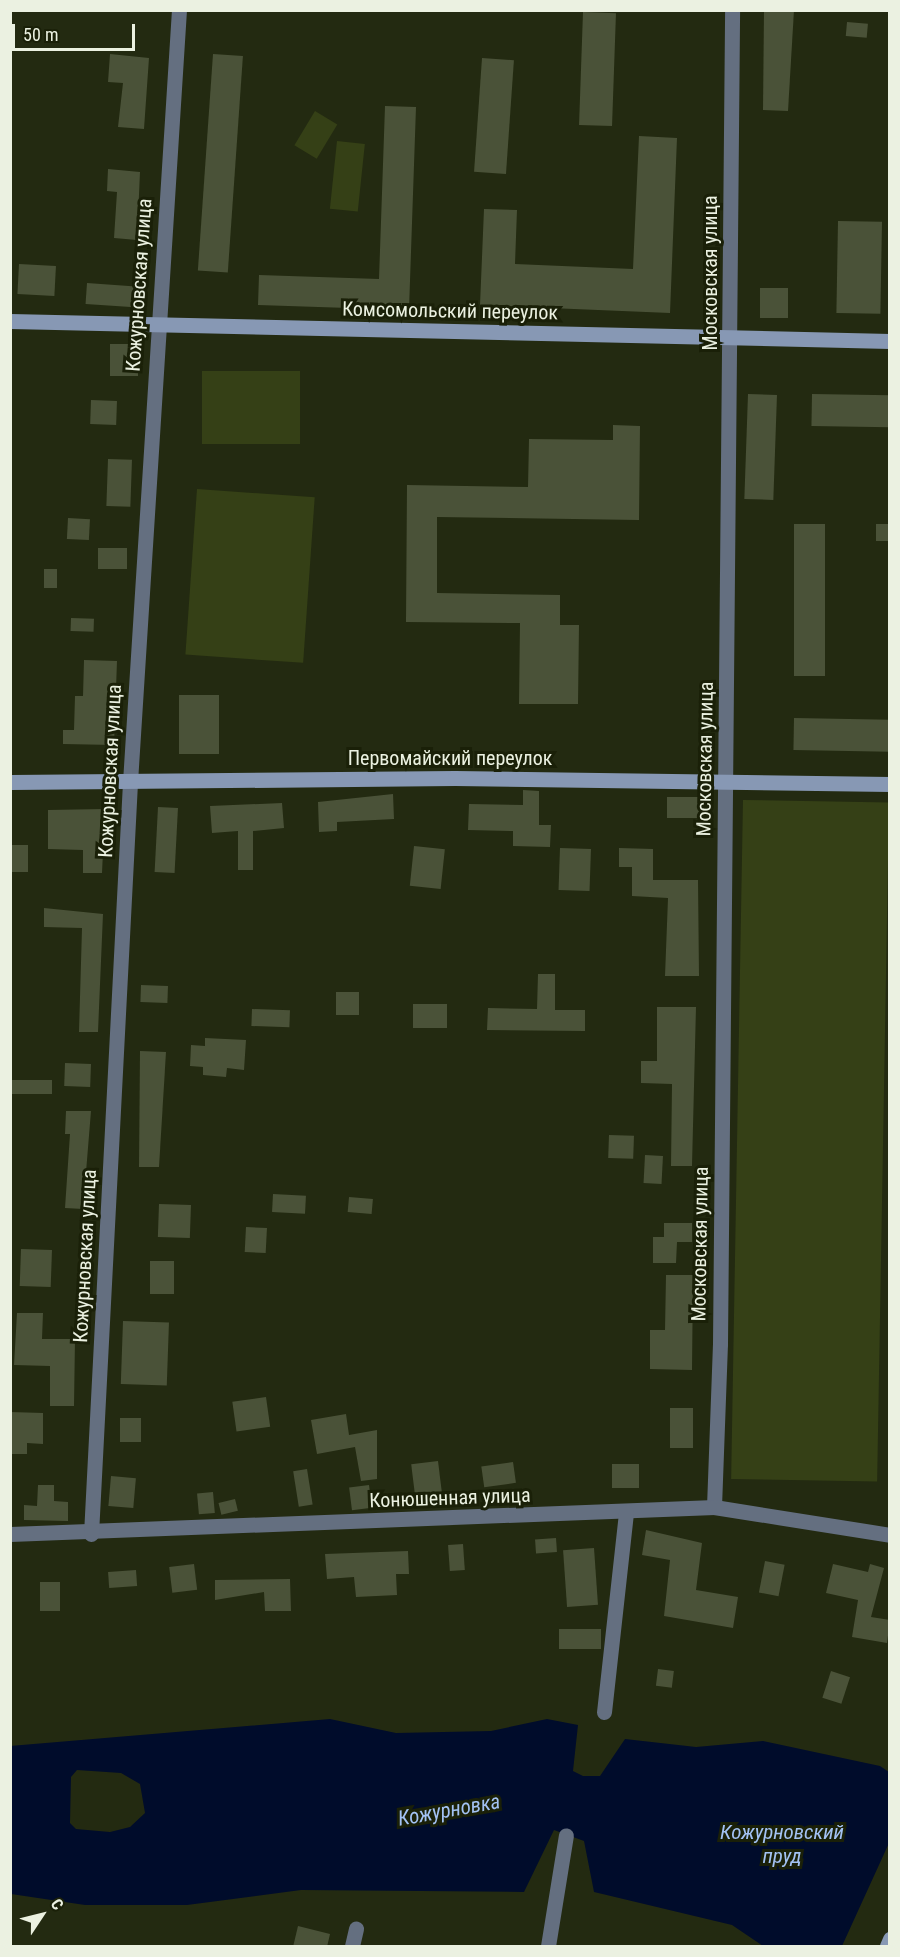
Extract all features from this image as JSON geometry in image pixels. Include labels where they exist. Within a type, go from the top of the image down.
[{"type":"street","name":"Кожурновская улица","points":[[91,1534],[130,782],[157,321],[179,10]]},
{"type":"street","name":"Московская улица","points":[[714,1507],[726,782],[732,10]]},
{"type":"street","name":"Комсомольский переулок","points":[[10,321],[157,321],[730,339],[890,341]]},
{"type":"street","name":"Первомайский переулок","points":[[10,782],[890,784]]},
{"type":"street","name":"Конюшенная улица","points":[[10,1534],[91,1534],[714,1507],[890,1535]]},
{"type":"street","points":[[604,1712],[626,1512]]},
{"type":"street","points":[[548,1947],[566,1835]]},
{"type":"street","points":[[352,1947],[356,1928]]},
{"type":"street","points":[[887,1947],[890,1939]]},
{"type":"green space","points":[[315,111],[337,124],[317,159],[294,145]]},
{"type":"green space","points":[[337,141],[365,144],[358,212],[330,209]]},
{"type":"green space","points":[[202,371],[300,371],[300,444],[202,444]]},
{"type":"green space","points":[[197,489],[315,497],[303,663],[185,655]]},
{"type":"green space","points":[[743,800],[889,803],[877,1481],[731,1479]]},
{"type":"water","name":"Кожурновский пруд","points":[[330,1719],[396,1733],[491,1731],[547,1719],[578,1725],[573,1771],[583,1776],[600,1776],[625,1739],[696,1747],[763,1741],[880,1766],[889,1772],[889,1843],[842,1946],[763,1946],[732,1925],[594,1892],[584,1841],[554,1830],[524,1892],[301,1890],[187,1905],[85,1905],[11,1894],[10,1746]],"holes":[[[77,1770],[121,1773],[140,1784],[145,1813],[130,1827],[110,1832],[76,1829],[70,1823],[71,1777]]]},
{"type":"building","points":[[764,10],[794,10],[788,111],[763,110]]},
{"type":"building","points":[[583,12],[616,13],[612,126],[579,125]]},
{"type":"building","points":[[847,22],[868,24],[867,38],[846,36]]},
{"type":"building","points":[[110,54],[149,58],[144,129],[118,127],[123,83],[108,82]]},
{"type":"building","points":[[213,54],[243,56],[228,273],[198,270]]},
{"type":"building","points":[[482,58],[514,60],[506,174],[474,172]]},
{"type":"building","points":[[385,106],[416,107],[409,310],[258,305],[259,275],[379,279]]},
{"type":"building","points":[[639,136],[677,138],[670,313],[480,305],[484,209],[517,210],[515,264],[633,269]]},
{"type":"building","points":[[108,169],[140,172],[137,240],[114,238],[117,192],[107,191]]},
{"type":"building","points":[[838,221],[882,222],[880,314],[836,313]]},
{"type":"building","points":[[19,264],[56,266],[54,296],[17,294]]},
{"type":"building","points":[[87,283],[136,286],[134,307],[86,304]]},
{"type":"building","points":[[760,288],[788,288],[788,318],[760,318]]},
{"type":"building","points":[[110,344],[138,344],[138,376],[110,376]]},
{"type":"building","points":[[748,394],[777,395],[773,500],[744,499]]},
{"type":"building","points":[[812,394],[890,395],[889,427],[811,426]]},
{"type":"building","points":[[91,400],[117,401],[116,425],[90,424]]},
{"type":"building","points":[[613,425],[640,426],[639,520],[437,517],[437,593],[560,595],[560,625],[579,625],[578,704],[519,704],[520,623],[406,622],[407,485],[528,487],[529,439],[613,440]]},
{"type":"building","points":[[108,459],[132,460],[130,507],[106,506]]},
{"type":"building","points":[[68,518],[90,519],[89,540],[67,539]]},
{"type":"building","points":[[794,524],[825,524],[825,676],[794,676]]},
{"type":"building","points":[[876,524],[890,524],[890,541],[876,541]]},
{"type":"building","points":[[98,548],[127,548],[127,569],[98,569]]},
{"type":"building","points":[[44,569],[57,569],[57,588],[44,588]]},
{"type":"building","points":[[71,618],[94,619],[94,632],[71,631]]},
{"type":"building","points":[[84,660],[117,661],[114,745],[63,744],[63,730],[74,730],[75,696],[83,696]]},
{"type":"building","points":[[179,695],[219,695],[219,754],[179,754]]},
{"type":"building","points":[[794,718],[890,720],[889,752],[793,750]]},
{"type":"building","points":[[523,790],[539,791],[539,825],[551,825],[550,847],[513,846],[513,831],[468,830],[469,804],[523,805]]},
{"type":"building","points":[[393,794],[394,819],[337,822],[337,831],[319,832],[318,802]]},
{"type":"building","points":[[667,797],[701,797],[701,818],[667,818]]},
{"type":"building","points":[[282,803],[284,828],[253,831],[253,870],[238,870],[238,831],[212,833],[210,806]]},
{"type":"building","points":[[158,807],[178,808],[175,873],[155,872]]},
{"type":"building","points":[[105,809],[102,873],[83,873],[83,850],[48,849],[48,810]]},
{"type":"building","points":[[10,845],[28,845],[28,872],[10,872]]},
{"type":"building","points":[[414,846],[445,849],[441,889],[410,886]]},
{"type":"building","points":[[560,848],[591,849],[590,891],[559,890]]},
{"type":"building","points":[[619,848],[653,849],[653,880],[698,880],[699,976],[665,976],[668,898],[632,896],[632,867],[619,867]]},
{"type":"building","points":[[44,908],[103,914],[98,1032],[79,1032],[82,928],[44,927]]},
{"type":"building","points":[[538,974],[555,974],[555,1010],[585,1010],[585,1031],[487,1030],[488,1008],[537,1009]]},
{"type":"building","points":[[141,985],[168,986],[167,1003],[140,1002]]},
{"type":"building","points":[[336,992],[359,992],[359,1015],[336,1015]]},
{"type":"building","points":[[413,1004],[447,1004],[447,1028],[413,1028]]},
{"type":"building","points":[[657,1007],[696,1007],[692,1166],[671,1166],[672,1084],[641,1083],[641,1061],[657,1061]]},
{"type":"building","points":[[252,1009],[290,1010],[289,1027],[251,1026]]},
{"type":"building","points":[[205,1038],[246,1040],[244,1070],[227,1068],[226,1077],[203,1075],[203,1067],[190,1066],[191,1045],[205,1046]]},
{"type":"building","points":[[140,1051],[166,1052],[159,1167],[139,1167]]},
{"type":"building","points":[[65,1063],[91,1064],[90,1087],[64,1086]]},
{"type":"building","points":[[12,1080],[52,1080],[52,1094],[12,1094]]},
{"type":"building","points":[[66,1111],[91,1111],[83,1209],[65,1208],[70,1134],[65,1134]]},
{"type":"building","points":[[609,1135],[634,1136],[633,1159],[608,1158]]},
{"type":"building","points":[[645,1155],[663,1156],[662,1184],[644,1183]]},
{"type":"building","points":[[273,1194],[306,1196],[305,1214],[272,1212]]},
{"type":"building","points":[[349,1197],[373,1199],[372,1214],[348,1212]]},
{"type":"building","points":[[159,1204],[191,1205],[190,1238],[158,1237]]},
{"type":"building","points":[[664,1223],[692,1223],[692,1242],[677,1242],[676,1263],[653,1263],[653,1237],[664,1237]]},
{"type":"building","points":[[246,1227],[267,1228],[266,1253],[245,1252]]},
{"type":"building","points":[[21,1249],[52,1250],[51,1287],[20,1286]]},
{"type":"building","points":[[150,1261],[174,1261],[174,1294],[150,1294]]},
{"type":"building","points":[[666,1275],[693,1275],[692,1370],[650,1369],[650,1330],[665,1330]]},
{"type":"building","points":[[17,1313],[43,1313],[42,1339],[75,1339],[74,1406],[50,1406],[50,1366],[14,1365]]},
{"type":"building","points":[[123,1321],[169,1323],[167,1386],[121,1384]]},
{"type":"building","points":[[266,1397],[270,1427],[237,1431],[232,1402]]},
{"type":"building","points":[[670,1408],[693,1408],[693,1448],[670,1448]]},
{"type":"building","points":[[10,1412],[43,1413],[43,1444],[27,1443],[27,1454],[10,1454]]},
{"type":"building","points":[[346,1414],[349,1435],[377,1430],[377,1479],[361,1481],[355,1447],[317,1454],[311,1420]]},
{"type":"building","points":[[120,1418],[141,1418],[141,1442],[120,1442]]},
{"type":"building","points":[[438,1461],[442,1492],[415,1495],[411,1464]]},
{"type":"building","points":[[513,1462],[516,1483],[484,1487],[481,1466]]},
{"type":"building","points":[[612,1464],[639,1464],[639,1488],[612,1488]]},
{"type":"building","points":[[307,1469],[313,1505],[299,1507],[293,1471]]},
{"type":"building","points":[[111,1476],[136,1478],[133,1508],[108,1506]]},
{"type":"building","points":[[38,1485],[54,1485],[54,1501],[68,1502],[68,1521],[24,1520],[24,1505],[37,1506]]},
{"type":"building","points":[[369,1485],[372,1508],[352,1510],[349,1487]]},
{"type":"building","points":[[213,1492],[215,1513],[199,1514],[197,1493]]},
{"type":"building","points":[[235,1499],[238,1511],[221,1515],[219,1503]]},
{"type":"building","points":[[646,1530],[702,1543],[696,1590],[738,1597],[733,1628],[664,1616],[670,1560],[642,1555]]},
{"type":"building","points":[[556,1538],[557,1552],[536,1553],[535,1539]]},
{"type":"building","points":[[463,1544],[465,1570],[450,1571],[448,1545]]},
{"type":"building","points":[[594,1548],[598,1605],[567,1607],[563,1550]]},
{"type":"building","points":[[408,1551],[409,1574],[396,1574],[397,1595],[356,1597],[354,1577],[327,1579],[325,1554]]},
{"type":"building","points":[[765,1561],[785,1565],[779,1596],[759,1592]]},
{"type":"building","points":[[194,1564],[197,1590],[172,1593],[169,1567]]},
{"type":"building","points":[[833,1564],[868,1572],[870,1564],[884,1568],[871,1617],[890,1620],[887,1643],[852,1637],[858,1600],[826,1593]]},
{"type":"building","points":[[136,1570],[137,1586],[109,1588],[108,1572]]},
{"type":"building","points":[[290,1579],[291,1611],[265,1611],[264,1592],[215,1600],[215,1580]]},
{"type":"building","points":[[40,1582],[60,1582],[60,1611],[40,1611]]},
{"type":"building","points":[[559,1629],[601,1629],[601,1649],[559,1649]]},
{"type":"building","points":[[658,1669],[674,1671],[672,1688],[656,1686]]},
{"type":"building","points":[[831,1671],[850,1677],[841,1704],[822,1698]]},
{"type":"building","points":[[298,1926],[330,1934],[327,1947],[293,1947]]},
{"type":"water label","name":"Кожурновка","points":[[449,1810]]}]
